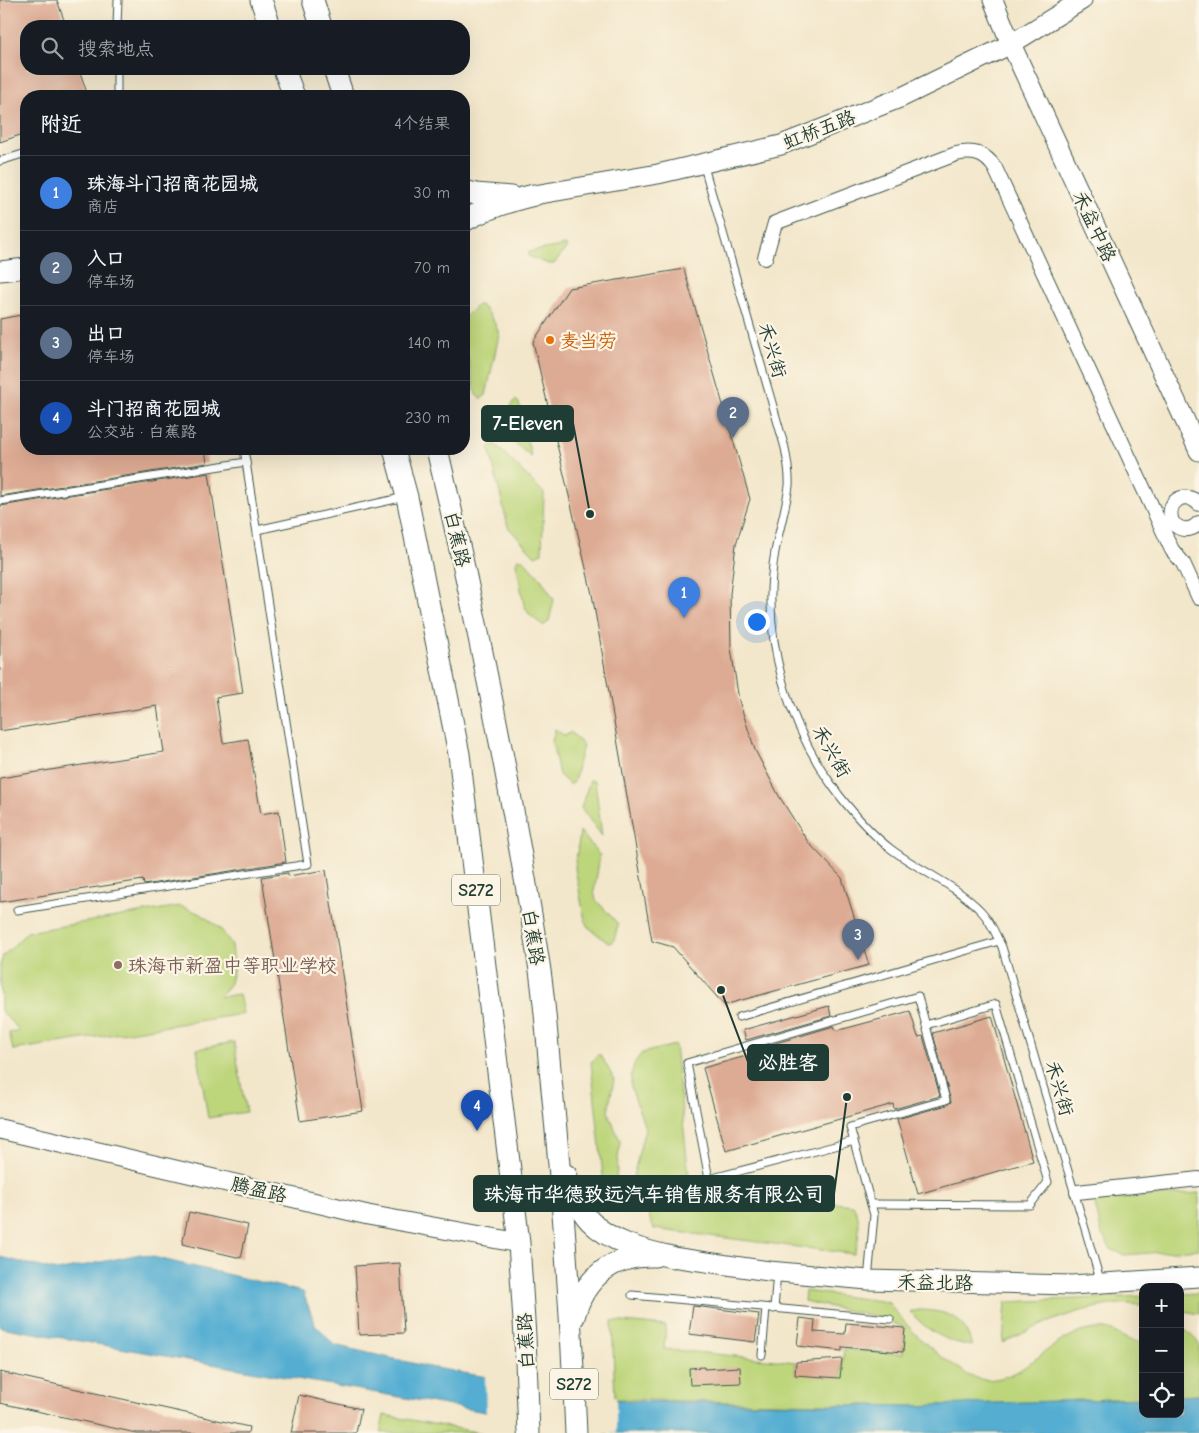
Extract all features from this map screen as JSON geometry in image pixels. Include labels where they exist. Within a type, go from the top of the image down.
[{"type":"main road","points":[[261,0],[268,20]]},
{"type":"main road","points":[[313,0],[319,20]]},
{"type":"main road","points":[[286,75],[292,90]]},
{"type":"main road","points":[[336,75],[341,90]]},
{"type":"main road","points":[[470,192],[504,197],[534,195]]},
{"type":"main road","points":[[470,218],[504,202],[534,195]]},
{"type":"main road","name":"白蕉路","points":[[396,455],[407,497],[459,754],[519,1243],[529,1433]]},
{"type":"main road","name":"白蕉路","points":[[438,455],[497,718],[539,966],[558,1148],[572,1335],[576,1433]]},
{"type":"main road","points":[[558,1148],[575,1198],[590,1221],[606,1233],[626,1243],[672,1258]]},
{"type":"main road","points":[[572,1335],[577,1304],[584,1290],[597,1275],[610,1265],[629,1258],[649,1256],[672,1258]]},
{"type":"street","name":"禾益中路","points":[[993,0],[1199,451]]},
{"type":"street","name":"虹桥五路","points":[[534,195],[658,174],[781,145],[900,98],[1012,44],[1082,0]]},
{"type":"street","points":[[765,258],[775,223],[956,154],[967,151],[984,156],[995,168],[1166,522],[1172,550],[1183,563],[1199,598]]},
{"type":"street","points":[[0,271],[20,269]]},
{"type":"street","points":[[1166,522],[1171,507],[1178,499],[1189,498],[1199,504]]},
{"type":"street","points":[[1166,522],[1186,530],[1199,523]]},
{"type":"street","name":"腾盈路","points":[[0,1129],[368,1215],[519,1243]]},
{"type":"street","points":[[1077,1192],[1199,1179]]},
{"type":"street","name":"禾益北路","points":[[672,1258],[777,1272],[868,1280],[1071,1285],[1199,1277]]},
{"type":"lane","points":[[117,20],[118,0]]},
{"type":"lane","points":[[117,75],[117,90]]},
{"type":"lane","points":[[0,161],[20,155]]},
{"type":"lane","name":"禾兴街","points":[[703,163],[785,448],[788,466],[789,485],[775,553],[771,587],[772,623],[777,658],[786,694],[816,762],[862,824],[890,848],[968,899],[982,912],[994,929],[1101,1283]]},
{"type":"lane","points":[[17,910],[308,864],[245,455]]},
{"type":"lane","points":[[0,501],[246,462]]},
{"type":"lane","points":[[257,530],[407,497]]},
{"type":"lane","points":[[739,1017],[999,941]]},
{"type":"lane","points":[[854,1141],[709,1179],[687,1063],[918,996],[946,1100],[850,1127],[854,1141],[874,1215],[868,1280]]},
{"type":"lane","points":[[871,1204],[1030,1205],[1048,1182],[996,1004],[926,1024]]},
{"type":"lane","points":[[762,1355],[777,1272]]},
{"type":"lane","points":[[632,1295],[890,1320]]},
{"type":"green space","points":[[566,245],[567,247],[554,264],[548,264],[528,256],[529,252]]},
{"type":"green space","points":[[477,305],[483,307],[489,314],[499,335],[486,395],[481,399],[476,395],[470,368],[470,312]]},
{"type":"green space","points":[[515,400],[519,403],[531,457],[515,444],[506,433],[505,419]]},
{"type":"green space","points":[[492,445],[496,445],[544,493],[542,553],[535,556],[508,527],[489,448]]},
{"type":"green space","points":[[518,559],[523,559],[541,579],[554,600],[549,621],[545,625],[542,625],[529,614],[524,605],[516,563]]},
{"type":"green space","points":[[555,729],[565,736],[571,732],[583,745],[572,784],[569,784],[559,775],[552,742]]},
{"type":"green space","points":[[590,780],[595,781],[602,836],[581,808]]},
{"type":"green space","points":[[580,831],[600,856],[594,892],[596,900],[618,924],[614,941],[611,943],[587,926],[584,916],[575,868]]},
{"type":"green space","points":[[180,906],[201,914],[220,928],[232,945],[234,966],[230,983],[220,997],[239,994],[243,1014],[13,1050],[9,1033],[20,1031],[1,1011],[0,965],[3,956],[27,932]]},
{"type":"green space","points":[[234,1042],[246,1112],[208,1118],[197,1049]]},
{"type":"green space","points":[[675,1045],[690,1187],[853,1205],[859,1222],[858,1242],[854,1254],[654,1229],[633,1177],[645,1128],[631,1087],[631,1074],[635,1062],[642,1053]]},
{"type":"green space","points":[[598,1055],[601,1055],[614,1079],[608,1112],[620,1141],[613,1207],[611,1209],[605,1196],[591,1062]]},
{"type":"green space","points":[[1199,1193],[1199,1249],[1124,1255],[1111,1249],[1102,1235],[1094,1200]]},
{"type":"green space","points":[[805,1291],[888,1302],[912,1330],[939,1355],[969,1376],[984,1380],[997,1379],[1015,1373],[1073,1335],[1092,1329],[1109,1330],[1139,1342],[1139,1398],[910,1406],[615,1399],[612,1321],[666,1326],[664,1349],[796,1362],[795,1373],[841,1376],[844,1349],[903,1354],[905,1328],[881,1318],[804,1301]]},
{"type":"green space","points":[[1199,1293],[1199,1314],[1184,1311],[1184,1294]]},
{"type":"green space","points":[[1139,1296],[1139,1305],[1105,1306],[1074,1313],[1003,1343],[1006,1302]]},
{"type":"green space","points":[[919,1310],[939,1312],[954,1317],[965,1328],[972,1346],[954,1342],[931,1331],[910,1312]]},
{"type":"green space","points":[[1184,1330],[1199,1343],[1199,1395],[1184,1396]]},
{"type":"green space","points":[[384,1415],[482,1433],[380,1433]]},
{"type":"water","points":[[140,1254],[303,1292],[315,1324],[334,1345],[429,1367],[625,1401],[910,1406],[1139,1398],[1139,1418],[1184,1418],[1184,1396],[1199,1395],[1199,1433],[605,1433],[0,1327],[0,1257],[57,1271]]},
{"type":"pier","points":[[485,1374],[616,1397],[616,1433],[590,1433],[486,1415]]},
{"type":"building","points":[[0,0],[57,0],[64,20],[20,20],[20,75],[81,75],[86,90],[20,90],[20,135],[0,142]]},
{"type":"building","points":[[684,269],[750,499],[736,544],[730,594],[731,648],[739,701],[755,750],[779,796],[808,842],[842,878],[869,965],[724,1005],[673,947],[652,941],[592,594],[533,342],[569,288]]},
{"type":"building","points":[[20,315],[20,455],[206,455],[207,463],[0,496],[0,319]]},
{"type":"building","points":[[209,473],[243,693],[216,697],[223,743],[248,739],[261,814],[279,811],[286,862],[144,885],[143,880],[0,902],[0,778],[164,752],[157,706],[0,731],[0,506]]},
{"type":"building","points":[[326,870],[363,1111],[300,1121],[262,877],[288,873],[288,876]]},
{"type":"building","points":[[829,1006],[831,1016],[746,1040],[743,1030]]},
{"type":"building","points":[[910,1011],[918,1037],[923,1036],[940,1096],[894,1109],[893,1104],[726,1151],[703,1068],[750,1055],[749,1051],[834,1026],[836,1031]]},
{"type":"building","points":[[992,1016],[1033,1161],[918,1194],[897,1119],[947,1105],[951,1102],[933,1033]]},
{"type":"building","points":[[189,1212],[248,1225],[241,1258],[182,1244]]},
{"type":"building","points":[[400,1263],[404,1333],[359,1335],[355,1266]]},
{"type":"building","points":[[693,1306],[759,1314],[755,1342],[689,1334]]},
{"type":"building","points":[[800,1318],[815,1320],[814,1332],[845,1334],[846,1323],[905,1328],[903,1352],[842,1347],[842,1351],[797,1346]]},
{"type":"building","points":[[842,1359],[840,1378],[795,1375],[796,1362]]},
{"type":"building","points":[[704,1367],[704,1369],[740,1367],[741,1383],[690,1385],[689,1368]]},
{"type":"building","points":[[0,1372],[249,1427],[248,1433],[136,1433],[0,1403]]},
{"type":"building","points":[[299,1395],[361,1409],[356,1433],[291,1433]]},
{"type":"place","name":"麦当劳","points":[[550,340]]},
{"type":"place","name":"入口","points":[[733,438]]},
{"type":"place","name":"7-Eleven","points":[[590,514]]},
{"type":"place","name":"珠海斗门招商花园城","points":[[684,618]]},
{"type":"place","name":"出口","points":[[858,960]]},
{"type":"place","name":"珠海市新盈中等职业学校","points":[[118,965]]},
{"type":"place","name":"必胜客","points":[[721,990]]},
{"type":"place","name":"珠海市华德致远汽车销售服务有限公司","points":[[847,1097]]},
{"type":"place","name":"斗门招商花园城","points":[[477,1131]]}]
